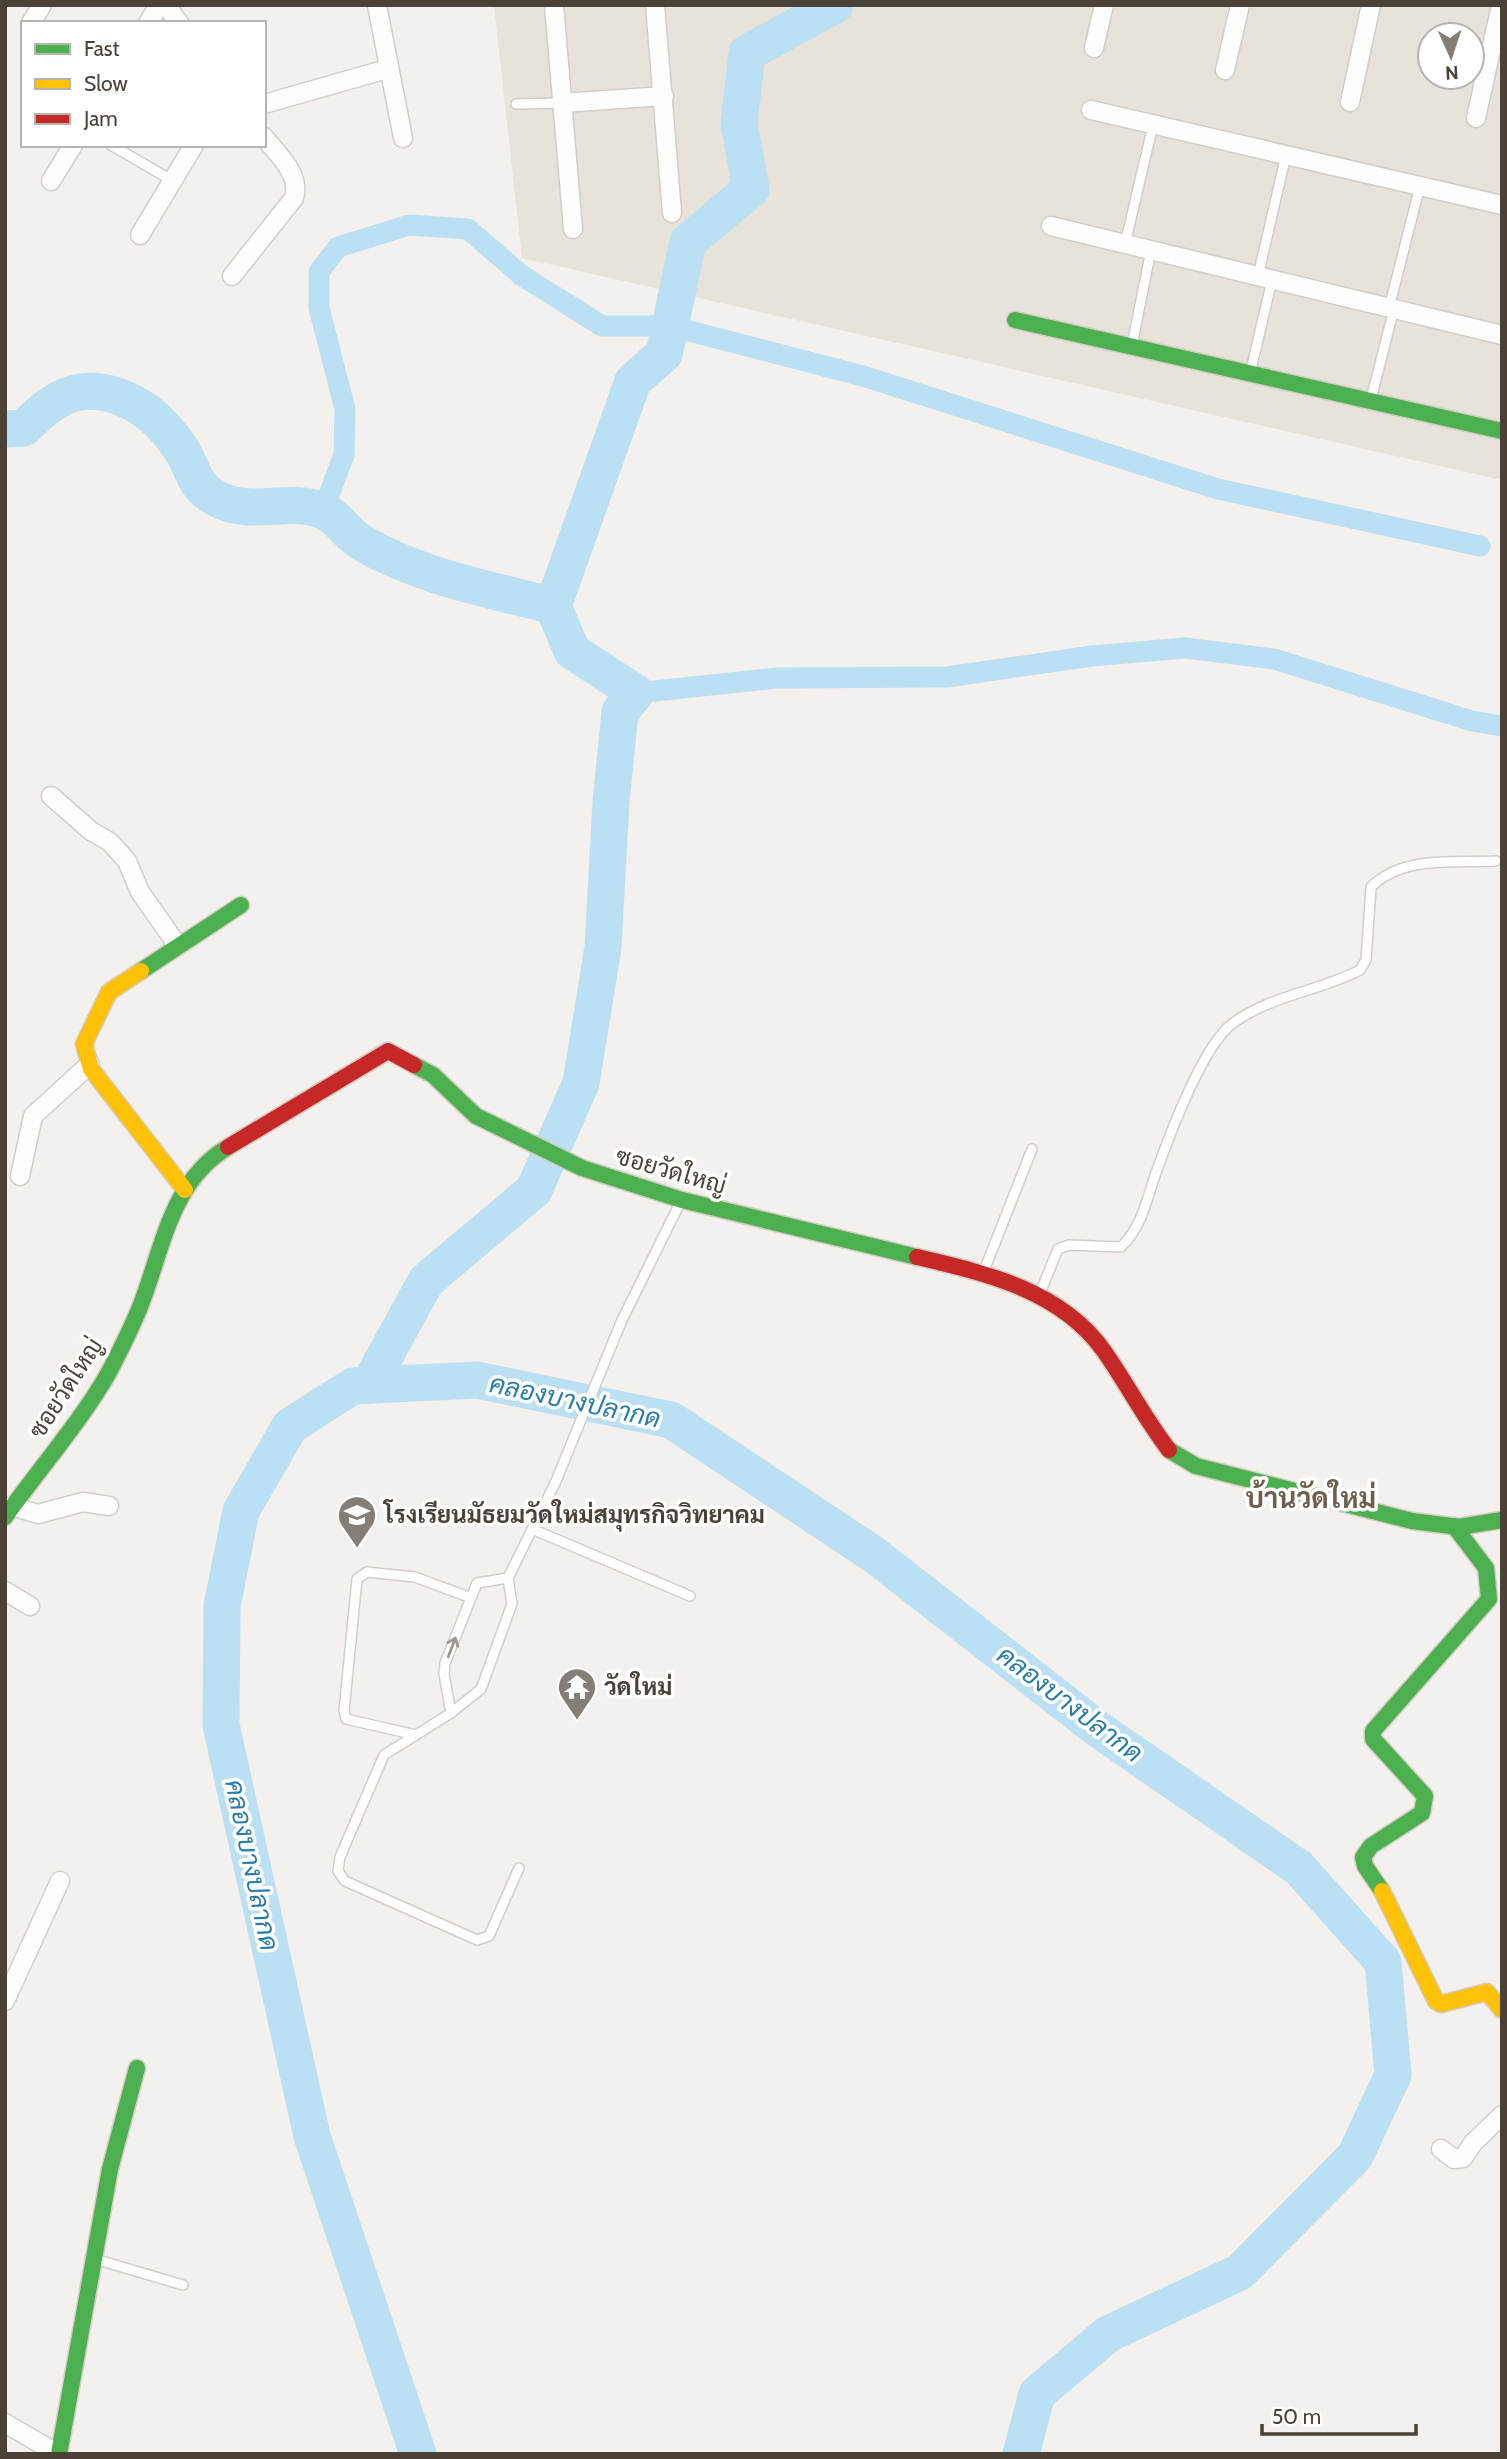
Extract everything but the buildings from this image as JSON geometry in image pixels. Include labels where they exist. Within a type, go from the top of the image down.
[{"type":"street","points":[[33,21],[42,5]]},
{"type":"street","points":[[149,21],[159,5]]},
{"type":"street","points":[[166,5],[178,21]]},
{"type":"street","points":[[377,5],[387,69],[403,138]]},
{"type":"street","points":[[554,5],[573,229]]},
{"type":"street","points":[[655,5],[672,213]]},
{"type":"street","points":[[1094,48],[1104,5]]},
{"type":"street","points":[[1225,70],[1240,5]]},
{"type":"street","points":[[1350,103],[1371,5]]},
{"type":"street","points":[[1476,118],[1500,5]]},
{"type":"street","points":[[266,103],[387,69]]},
{"type":"street","points":[[562,103],[664,96]]},
{"type":"street","points":[[1091,110],[1502,205]]},
{"type":"street","points":[[232,276],[294,198],[297,188],[295,178],[266,140]]},
{"type":"street","points":[[51,181],[72,147]]},
{"type":"street","points":[[140,235],[193,147]]},
{"type":"street","points":[[1051,226],[1502,335]]},
{"type":"street","points":[[1015,320],[1502,431]]},
{"type":"street","points":[[51,796],[91,831],[110,842],[127,861],[140,892],[178,946]]},
{"type":"street","points":[[185,1190],[90,1064],[84,1044],[109,992],[241,905]]},
{"type":"street","name":"ซอยวัดใหญ่","points":[[10,1501],[107,1375],[140,1307],[168,1220],[185,1190],[212,1157],[388,1051],[433,1075],[476,1116],[582,1168],[682,1200],[984,1273],[1040,1295],[1071,1316],[1103,1349],[1157,1435],[1172,1454],[1196,1466],[1389,1515],[1454,1526],[1502,1520]]},
{"type":"street","points":[[20,1176],[33,1116],[90,1064]]},
{"type":"street","points":[[10,1501],[38,1514],[83,1502],[109,1506]]},
{"type":"street","points":[[1454,1526],[1487,1568],[1492,1582],[1489,1599],[1373,1731],[1373,1739],[1425,1796],[1425,1807],[1422,1813],[1371,1846],[1363,1857],[1365,1866],[1390,1901],[1436,2001],[1441,2004],[1487,1992],[1502,2010]]},
{"type":"street","points":[[5,1591],[30,1606]]},
{"type":"street","points":[[5,2001],[60,1881]]},
{"type":"street","points":[[5,2423],[59,2454],[110,2169],[137,2068]]},
{"type":"street","points":[[1441,2149],[1454,2159],[1463,2158],[1473,2143],[1502,2115]]},
{"type":"lane","points":[[516,104],[562,103]]},
{"type":"lane","points":[[1125,244],[1153,125]]},
{"type":"lane","points":[[114,147],[173,181]]},
{"type":"lane","points":[[1250,375],[1286,155]]},
{"type":"lane","points":[[1370,403],[1420,186]]},
{"type":"lane","points":[[1131,347],[1151,250]]},
{"type":"lane","points":[[1040,1295],[1058,1249],[1069,1245],[1121,1247],[1130,1238],[1144,1211],[1157,1170],[1199,1071],[1224,1030],[1254,1011],[1360,970],[1366,961],[1371,887],[1379,879],[1408,865],[1496,861]]},
{"type":"lane","points":[[984,1273],[1032,1149]]},
{"type":"lane","points":[[519,1868],[489,1936],[477,1940],[345,1881],[338,1871],[340,1857],[384,1755],[451,1713],[481,1689],[512,1604],[508,1578],[556,1481],[622,1320],[682,1200]]},
{"type":"lane","points":[[532,1529],[690,1597]]},
{"type":"lane","points":[[416,1735],[346,1719],[344,1711],[357,1579],[367,1572],[415,1577],[471,1598]]},
{"type":"lane","points":[[451,1713],[444,1674],[445,1663],[477,1583],[508,1578]]},
{"type":"lane","points":[[94,2259],[183,2286]]},
{"type":"shaded area","points":[[494,5],[1502,5],[1502,480],[522,258]]},
{"type":"waterway","points":[[369,1385],[426,1281],[534,1190],[581,1083],[603,947],[611,802],[620,712],[636,693],[572,651],[553,606],[633,381],[664,354],[688,242],[751,189],[739,123],[747,53],[835,5]]},
{"type":"waterway","points":[[323,510],[344,455],[345,409],[319,308],[319,272],[338,247],[409,225],[468,229],[521,275],[602,326],[670,326],[863,376],[1218,489],[1480,546]]},
{"type":"waterway","points":[[5,429],[24,428],[45,409],[66,396],[89,391],[117,396],[145,410],[161,424],[181,449],[200,486],[226,503],[321,510],[332,516],[362,543],[408,565],[456,581],[553,606]]},
{"type":"waterway","points":[[636,693],[777,678],[947,677],[1092,656],[1185,648],[1274,659],[1472,721],[1502,726]]},
{"type":"waterway","name":"คลองบางปลากด","points":[[418,2454],[312,2136],[221,1725],[222,1606],[241,1511],[290,1426],[353,1386],[477,1380],[671,1420],[873,1554],[1098,1729],[1299,1868],[1383,1962],[1393,2075],[1355,2156],[1240,2272],[1108,2334],[1037,2394],[1021,2454]]},
{"type":"traffic: fast","points":[[1015,320],[1502,431]]},
{"type":"traffic: fast","points":[[141,971],[241,905]]},
{"type":"traffic: fast","points":[[414,1065],[433,1075],[476,1116],[582,1168],[682,1200],[917,1257]]},
{"type":"traffic: fast","points":[[5,1517],[72,1428],[108,1374],[140,1307],[171,1218],[181,1198],[193,1179],[228,1147]]},
{"type":"traffic: fast","points":[[1169,1450],[1196,1466],[1412,1521],[1459,1527],[1502,1520]]},
{"type":"traffic: fast","points":[[1382,1891],[1365,1866],[1363,1857],[1371,1846],[1422,1813],[1425,1796],[1373,1739],[1373,1731],[1489,1599],[1486,1568],[1454,1526]]},
{"type":"traffic: fast","points":[[59,2454],[110,2169],[137,2068]]},
{"type":"traffic: slow","points":[[141,971],[109,992],[84,1044],[91,1069],[185,1190]]},
{"type":"traffic: slow","points":[[1382,1891],[1436,2001],[1441,2004],[1487,1992],[1502,2010]]},
{"type":"traffic: jam","points":[[228,1147],[388,1051],[414,1065]]},
{"type":"traffic: jam","points":[[917,1257],[1020,1287],[1066,1313],[1086,1330],[1104,1351],[1169,1450]]},
{"type":"place","name":"โรงเรียนมัธยมวัดใหม่สมุทรกิจวิทยาคม","points":[[357,1549]]},
{"type":"place","name":"วัดใหม่","points":[[577,1721]]},
{"type":"district","name":"บ้านวัดใหม่","points":[[1311,1498]]}]
